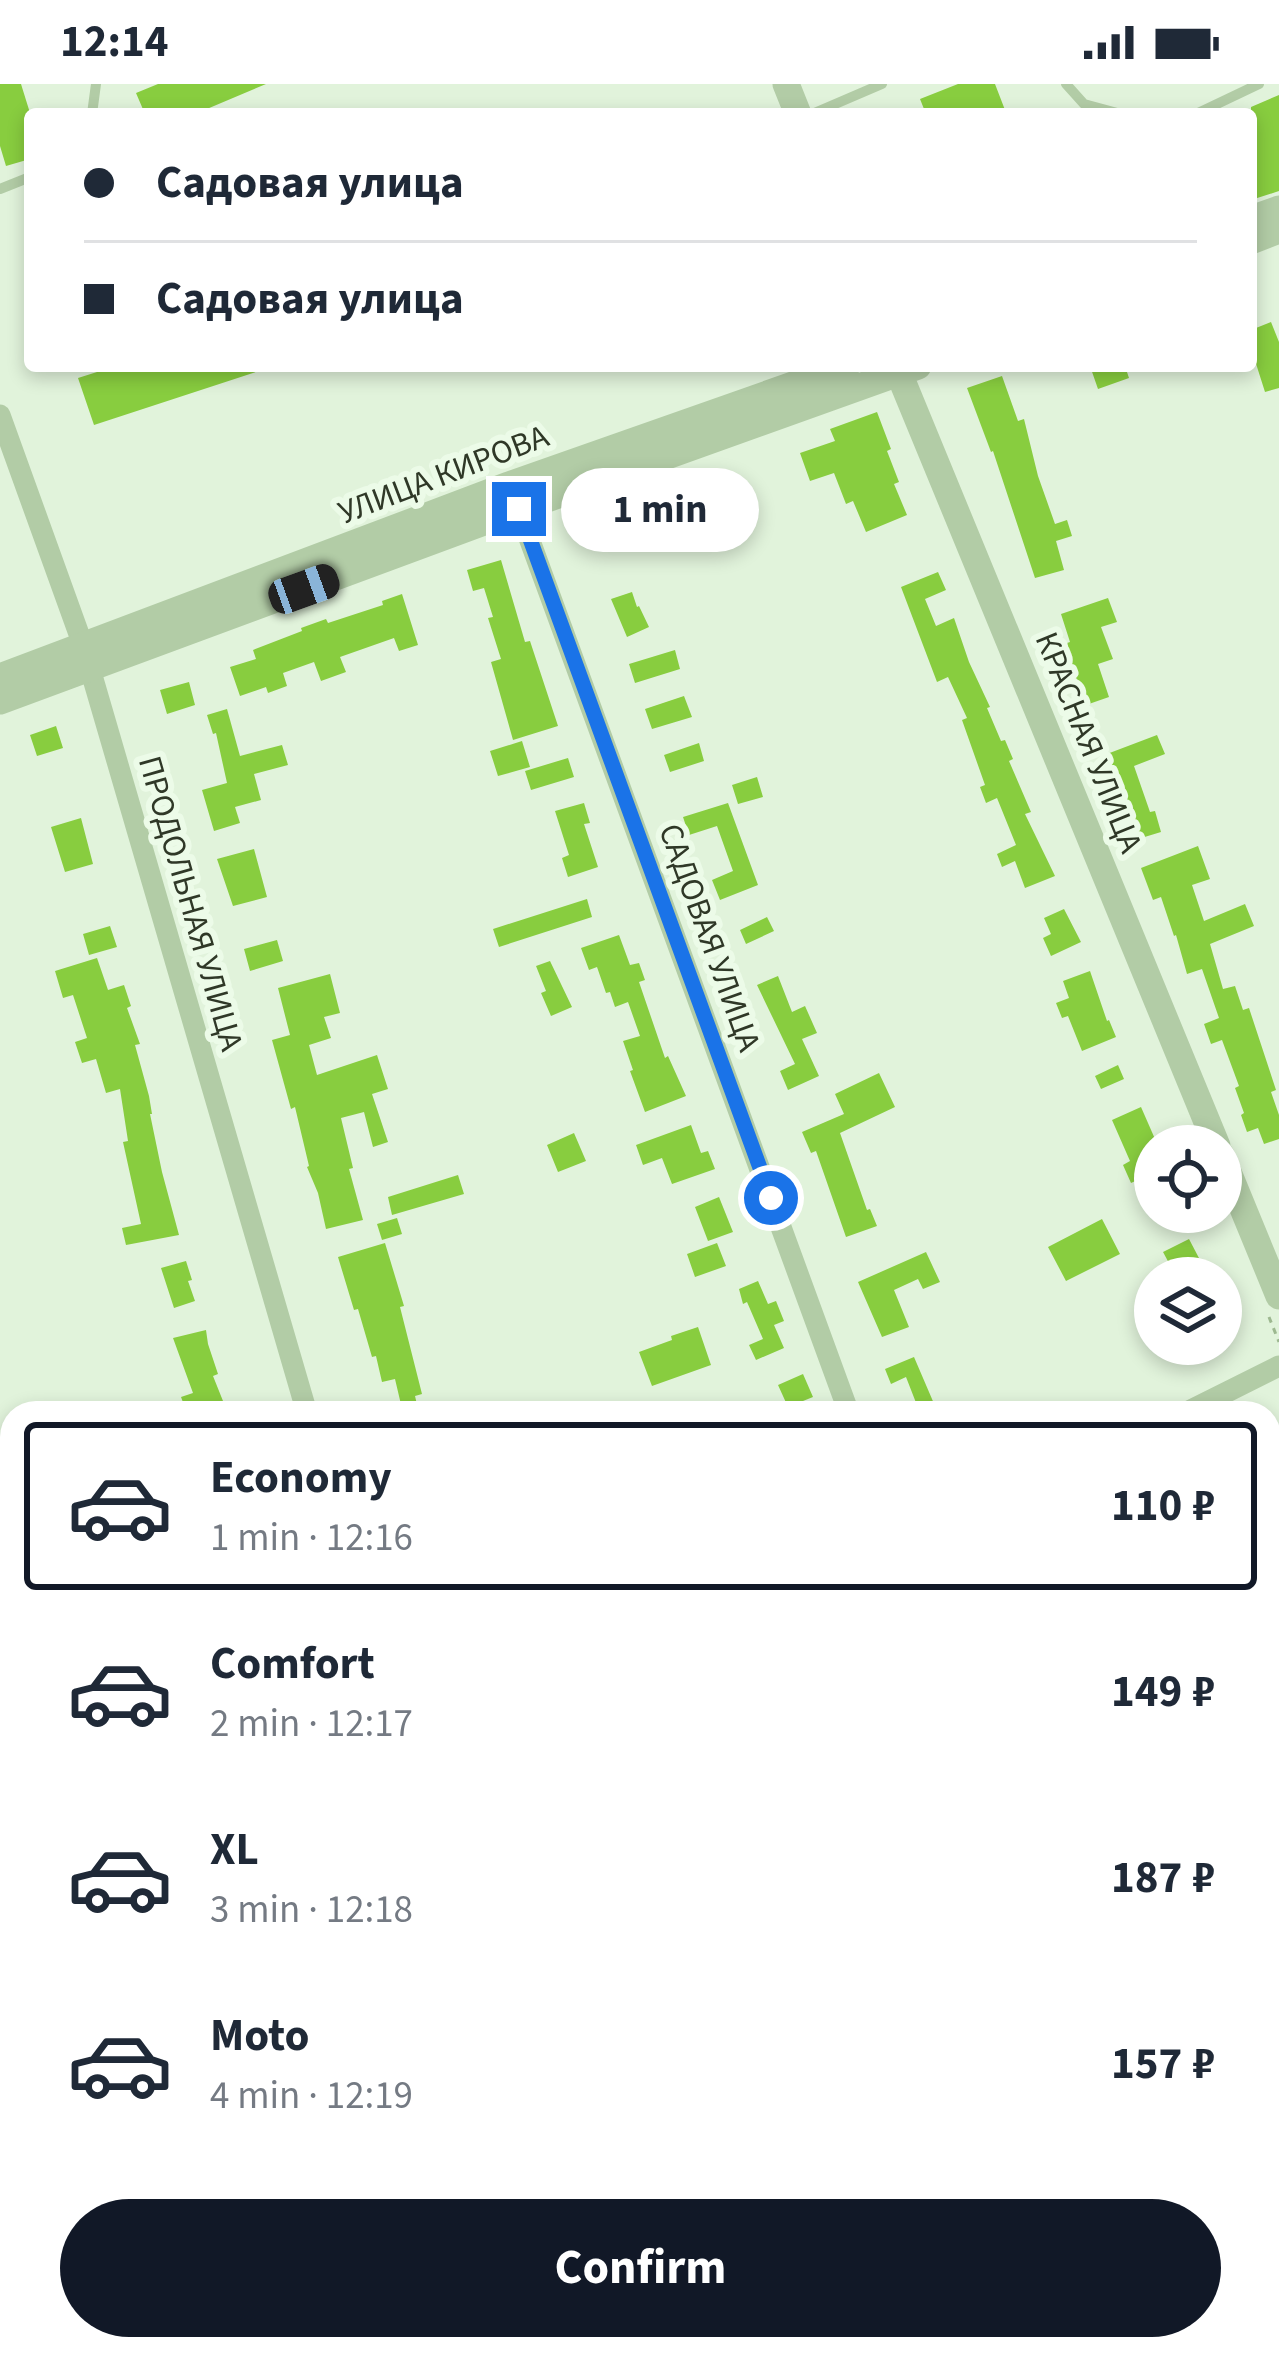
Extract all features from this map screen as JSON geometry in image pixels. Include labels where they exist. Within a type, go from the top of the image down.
[{"type":"street","name":"УЛИЦА КИРОВА","points":[[0,701],[86,658],[832,372]]},
{"type":"street","name":"УЛИЦА КИРОВА","points":[[514,497],[892,372]]},
{"type":"street","name":"КРАСНАЯ УЛИЦА","points":[[906,372],[1209,1125]]},
{"type":"street","name":"ПРОДОЛЬНАЯ УЛИЦА","points":[[0,416],[86,658],[303,1401]]},
{"type":"street","name":"САДОВАЯ УЛИЦА","points":[[514,497],[845,1401]]},
{"type":"street","name":"УЛИЦА КИРОВА","points":[[0,677],[86,658]]},
{"type":"street","points":[[1242,1206],[1279,1295]]},
{"type":"street","points":[[1209,1401],[1279,1366]]},
{"type":"lane","points":[[826,108],[882,84]]},
{"type":"lane","points":[[1066,84],[1084,104],[1099,108]]},
{"type":"lane","points":[[1209,108],[1259,84]]},
{"type":"building","points":[[0,84],[21,84],[28,108],[24,108],[24,161],[6,166],[0,146]]},
{"type":"building","points":[[158,84],[266,84],[209,108],[142,108],[136,93]]},
{"type":"building","points":[[958,84],[995,84],[1004,108],[924,108],[920,99]]},
{"type":"building","points":[[1279,95],[1279,191],[1257,198],[1257,108],[1251,107]]},
{"type":"building","points":[[1271,322],[1279,342],[1279,388],[1265,392],[1257,367],[1257,328]]},
{"type":"building","points":[[97,372],[256,372],[94,425],[78,378]]},
{"type":"building","points":[[1092,372],[1127,372],[1129,378],[1098,389]]},
{"type":"building","points":[[1002,376],[1018,421],[1024,419],[1055,524],[1067,520],[1072,536],[1056,541],[1064,570],[1035,578],[967,388]]},
{"type":"building","points":[[877,412],[899,482],[894,484],[907,515],[866,532],[853,501],[846,504],[834,473],[810,481],[800,453],[835,441],[830,429]]},
{"type":"building","points":[[739,476],[746,496],[722,505],[715,485]]},
{"type":"building","points":[[648,500],[658,534],[628,543],[626,536],[588,547],[580,521]]},
{"type":"building","points":[[501,560],[525,642],[530,641],[558,726],[513,740],[491,662],[501,659],[488,618],[493,617],[484,588],[473,591],[467,570]]},
{"type":"building","points":[[938,572],[946,590],[925,599],[936,626],[954,618],[987,708],[1013,759],[1009,761],[1031,812],[1025,814],[1055,876],[1025,888],[1015,861],[1002,867],[997,854],[1016,845],[997,798],[986,803],[980,787],[985,785],[962,720],[967,718],[948,677],[937,682],[901,587]]},
{"type":"building","points":[[632,592],[649,627],[627,637],[611,599]]},
{"type":"building","points":[[402,594],[418,645],[399,651],[394,638],[340,657],[346,672],[321,681],[314,662],[283,673],[287,686],[240,696],[230,667],[256,659],[253,650],[301,628],[383,605],[382,601]]},
{"type":"building","points":[[1108,598],[1117,622],[1101,627],[1113,659],[1098,664],[1109,697],[1086,705],[1064,644],[1070,642],[1061,614]]},
{"type":"building","points":[[675,650],[680,669],[635,683],[629,664]]},
{"type":"building","points":[[189,682],[195,705],[167,714],[160,690]]},
{"type":"building","points":[[684,696],[692,717],[652,729],[645,709]]},
{"type":"building","points":[[227,709],[240,756],[282,745],[288,765],[254,774],[261,800],[235,807],[240,823],[214,831],[202,790],[227,783],[207,715]]},
{"type":"building","points":[[56,726],[63,748],[37,756],[30,735]]},
{"type":"building","points":[[1157,735],[1165,754],[1134,766],[1161,832],[1138,839],[1124,794],[1114,797],[1099,757]]},
{"type":"building","points":[[522,741],[530,767],[498,776],[490,751]]},
{"type":"building","points":[[699,743],[704,761],[670,772],[664,755]]},
{"type":"building","points":[[568,758],[574,777],[531,790],[525,771]]},
{"type":"building","points":[[757,777],[763,797],[738,804],[732,785]]},
{"type":"building","points":[[584,803],[590,823],[584,824],[598,867],[568,877],[562,858],[569,855],[555,811]]},
{"type":"building","points":[[728,803],[758,885],[720,900],[712,880],[733,871],[717,826],[689,835],[683,817]]},
{"type":"building","points":[[81,818],[93,864],[65,872],[51,827]]},
{"type":"building","points":[[1198,846],[1210,879],[1192,885],[1204,921],[1245,904],[1254,926],[1210,944],[1223,989],[1235,986],[1243,1010],[1249,1008],[1276,1090],[1271,1092],[1279,1115],[1279,1139],[1264,1144],[1258,1128],[1247,1132],[1235,1088],[1239,1086],[1222,1040],[1211,1044],[1204,1024],[1219,1018],[1202,969],[1187,974],[1161,897],[1153,900],[1141,868]]},
{"type":"building","points":[[254,849],[267,897],[233,906],[217,859]]},
{"type":"building","points":[[587,899],[592,917],[499,947],[493,929]]},
{"type":"building","points":[[1064,909],[1081,942],[1051,956],[1043,938],[1051,934],[1044,918]]},
{"type":"building","points":[[767,917],[774,931],[746,944],[740,930]]},
{"type":"building","points":[[110,926],[117,947],[89,955],[83,934]]},
{"type":"building","points":[[619,935],[630,965],[639,963],[645,980],[639,982],[665,1058],[668,1056],[686,1096],[645,1112],[623,1041],[640,1036],[628,1002],[615,1007],[597,967],[589,970],[581,948]]},
{"type":"building","points":[[277,940],[283,961],[250,971],[244,949]]},
{"type":"building","points":[[97,958],[108,990],[124,985],[131,1006],[127,1008],[140,1044],[135,1045],[179,1235],[126,1245],[122,1228],[141,1224],[123,1142],[128,1141],[120,1089],[106,1093],[96,1059],[82,1063],[75,1042],[87,1038],[73,995],[63,998],[55,971]]},
{"type":"building","points":[[550,961],[572,1007],[551,1016],[536,966]]},
{"type":"building","points":[[1090,971],[1116,1037],[1082,1051],[1068,1016],[1062,1018],[1056,1003],[1069,998],[1063,981]]},
{"type":"building","points":[[330,974],[340,1013],[324,1017],[331,1038],[309,1045],[317,1075],[377,1055],[388,1089],[372,1094],[388,1142],[373,1147],[364,1112],[341,1118],[363,1220],[326,1229],[295,1107],[291,1109],[272,1040],[290,1035],[278,988]]},
{"type":"building","points":[[778,976],[792,1012],[805,1006],[817,1033],[802,1039],[819,1076],[788,1090],[780,1071],[795,1064],[757,985]]},
{"type":"building","points":[[1118,1065],[1124,1079],[1101,1089],[1095,1076]]},
{"type":"building","points":[[879,1073],[895,1107],[840,1133],[877,1226],[846,1237],[816,1151],[811,1153],[802,1132],[844,1114],[835,1094]]},
{"type":"building","points":[[1141,1107],[1149,1125],[1134,1125],[1131,1183],[1123,1165],[1130,1161],[1112,1120]]},
{"type":"building","points":[[691,1125],[701,1153],[708,1151],[715,1169],[672,1184],[662,1158],[643,1165],[636,1145]]},
{"type":"building","points":[[574,1133],[586,1161],[558,1172],[547,1145]]},
{"type":"building","points":[[458,1175],[464,1194],[392,1215],[388,1197]]},
{"type":"building","points":[[719,1197],[733,1232],[708,1241],[695,1207]]},
{"type":"building","points":[[397,1218],[402,1234],[382,1240],[377,1224]]},
{"type":"building","points":[[1102,1219],[1120,1254],[1066,1281],[1048,1247]]},
{"type":"building","points":[[1189,1239],[1198,1257],[1166,1257],[1163,1252]]},
{"type":"building","points":[[385,1243],[422,1394],[415,1396],[416,1401],[400,1401],[395,1379],[382,1382],[338,1257]]},
{"type":"building","points":[[717,1243],[726,1266],[695,1277],[687,1254]]},
{"type":"building","points":[[926,1252],[940,1282],[923,1289],[918,1279],[894,1290],[909,1327],[882,1337],[858,1282]]},
{"type":"building","points":[[186,1261],[195,1301],[174,1308],[161,1268]]},
{"type":"building","points":[[758,1281],[768,1304],[776,1301],[784,1321],[774,1325],[784,1348],[756,1360],[749,1345],[763,1339],[739,1289]]},
{"type":"building","points":[[698,1327],[711,1365],[652,1386],[639,1352]]},
{"type":"building","points":[[206,1330],[218,1374],[213,1376],[223,1401],[182,1401],[181,1397],[193,1393],[173,1338]]},
{"type":"building","points":[[914,1357],[933,1401],[915,1401],[906,1377],[891,1384],[885,1369]]},
{"type":"building","points":[[803,1374],[813,1397],[785,1401],[778,1385]]},
{"type":"route","points":[[519,509],[771,1198]]}]
